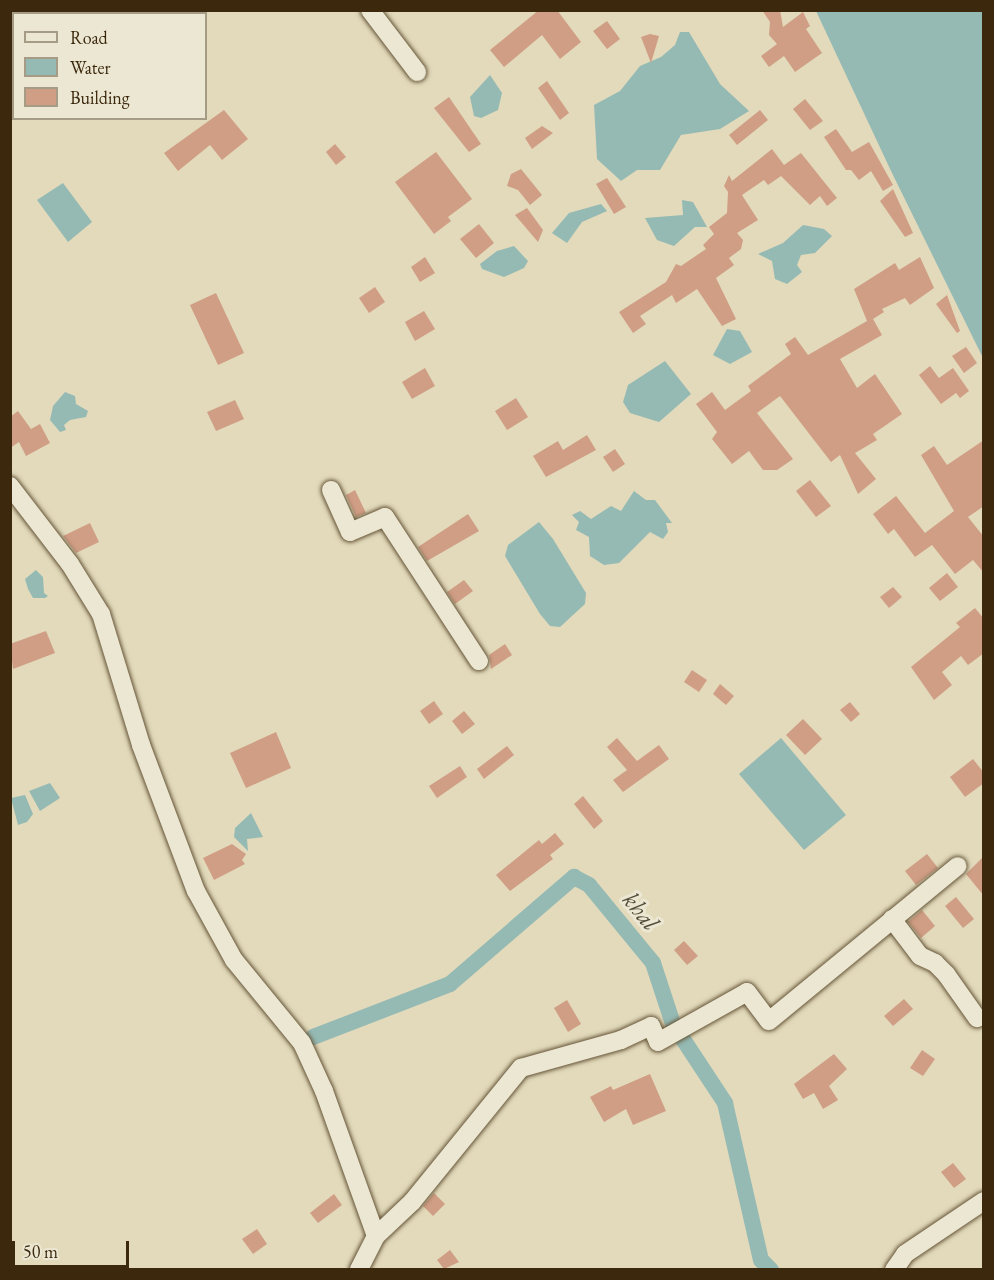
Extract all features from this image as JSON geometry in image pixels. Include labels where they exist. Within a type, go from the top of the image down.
[{"type":"street","points":[[370,10],[417,72]]},
{"type":"street","points":[[10,486],[70,564],[101,614],[141,745],[196,891],[234,960],[302,1043],[324,1091],[376,1236]]},
{"type":"street","points":[[331,489],[350,532],[385,517],[479,661]]},
{"type":"street","points":[[359,1269],[376,1236],[412,1202],[521,1068],[621,1040],[651,1026],[658,1042],[747,992],[769,1021],[958,866]]},
{"type":"street","points":[[892,919],[920,956],[935,963],[946,975],[977,1018]]},
{"type":"street","points":[[894,1269],[905,1254],[984,1201]]},
{"type":"water","points":[[816,11],[983,11],[983,358],[891,171]]},
{"type":"water","points":[[680,32],[689,32],[720,84],[749,111],[720,129],[681,135],[660,170],[637,170],[621,181],[597,159],[594,105],[620,91],[640,66],[661,57],[675,45]]},
{"type":"water","points":[[490,75],[502,93],[498,110],[481,118],[474,116],[470,97]]},
{"type":"water","points":[[63,183],[92,222],[68,242],[37,200]]},
{"type":"water","points":[[682,200],[693,202],[707,227],[695,227],[674,246],[657,240],[645,218],[683,215]]},
{"type":"water","points":[[601,204],[607,211],[582,222],[567,243],[552,233],[569,213]]},
{"type":"water","points":[[803,225],[824,229],[832,236],[815,253],[801,255],[797,265],[802,272],[787,284],[775,279],[772,261],[758,254],[783,243]]},
{"type":"water","points":[[514,246],[528,261],[524,268],[504,277],[482,269],[480,264],[497,251]]},
{"type":"water","points":[[727,329],[740,331],[752,352],[730,364],[713,355]]},
{"type":"water","points":[[665,361],[691,394],[659,422],[630,413],[623,402],[628,385]]},
{"type":"water","points":[[65,392],[75,396],[76,404],[88,411],[86,417],[70,420],[64,425],[66,430],[60,432],[50,420],[53,406]]},
{"type":"water","points":[[634,491],[646,500],[655,500],[672,523],[666,523],[668,532],[663,539],[650,532],[619,563],[604,565],[590,556],[589,537],[576,530],[579,522],[572,515],[580,511],[591,519],[611,506],[621,511]]},
{"type":"water","points":[[539,522],[553,539],[586,593],[585,604],[560,627],[550,626],[540,614],[505,556],[508,545]]},
{"type":"water","points":[[36,570],[43,577],[44,593],[48,596],[45,598],[33,598],[28,589],[25,579]]},
{"type":"water","points":[[781,738],[846,815],[804,850],[739,774]]},
{"type":"water","points":[[50,783],[60,798],[40,811],[29,791]]},
{"type":"water","points":[[25,795],[33,814],[27,822],[18,825],[11,798]]},
{"type":"water","points":[[251,813],[263,837],[247,839],[248,851],[234,837],[235,828]]},
{"type":"building","points":[[539,10],[557,10],[581,42],[560,59],[542,35],[504,67],[490,50]]},
{"type":"building","points":[[762,10],[780,10],[783,27],[803,12],[810,26],[806,29],[822,53],[795,72],[784,56],[769,67],[761,56],[777,44],[769,35],[770,22]]},
{"type":"building","points":[[607,21],[620,39],[607,49],[593,31]]},
{"type":"building","points":[[650,34],[659,36],[651,63],[641,37]]},
{"type":"building","points":[[547,81],[569,113],[560,120],[538,88]]},
{"type":"building","points":[[449,97],[481,144],[469,152],[434,108]]},
{"type":"building","points":[[805,99],[823,121],[810,130],[793,109]]},
{"type":"building","points":[[224,110],[248,139],[222,160],[210,145],[178,171],[164,153]]},
{"type":"building","points":[[760,110],[768,120],[737,145],[729,135]]},
{"type":"building","points":[[542,126],[553,133],[532,149],[525,138]]},
{"type":"building","points":[[836,129],[852,152],[869,142],[893,185],[883,191],[871,171],[859,180],[851,170],[846,170],[824,137]]},
{"type":"building","points":[[335,144],[346,157],[336,165],[326,152]]},
{"type":"building","points":[[772,149],[784,165],[801,153],[837,198],[827,206],[820,196],[810,205],[781,176],[768,185],[764,180],[742,195],[758,220],[737,233],[743,240],[741,249],[729,258],[734,265],[716,278],[736,319],[722,326],[697,289],[676,303],[672,295],[640,316],[646,324],[633,333],[619,312],[666,282],[676,264],[681,266],[706,249],[703,245],[714,234],[709,227],[727,213],[728,192],[724,186],[729,175],[732,181]]},
{"type":"building","points":[[436,152],[472,199],[448,217],[451,221],[434,234],[395,182]]},
{"type":"building","points":[[521,169],[542,195],[530,205],[518,190],[507,186],[511,174]]},
{"type":"building","points":[[607,178],[626,207],[614,214],[596,184]]},
{"type":"building","points":[[893,189],[913,233],[905,237],[880,201]]},
{"type":"building","points":[[527,208],[543,230],[538,242],[515,215]]},
{"type":"building","points":[[479,224],[494,243],[476,258],[460,239]]},
{"type":"building","points":[[425,257],[435,273],[420,282],[411,267]]},
{"type":"building","points":[[920,257],[934,288],[910,305],[905,298],[882,309],[884,312],[873,319],[882,335],[840,359],[857,388],[875,374],[902,414],[873,434],[877,440],[855,453],[876,479],[858,494],[840,455],[831,462],[780,396],[757,413],[793,459],[777,470],[763,470],[749,451],[732,464],[712,439],[717,432],[696,404],[712,392],[725,410],[751,391],[748,386],[791,354],[785,344],[795,337],[808,355],[867,321],[854,289],[895,263],[899,270]]},
{"type":"building","points":[[375,287],[385,302],[369,313],[359,298]]},
{"type":"building","points":[[216,293],[244,353],[218,365],[190,305]]},
{"type":"building","points":[[947,295],[960,331],[957,333],[936,304]]},
{"type":"building","points":[[424,311],[435,329],[415,341],[405,322]]},
{"type":"building","points":[[966,347],[977,363],[964,373],[952,356]]},
{"type":"building","points":[[930,366],[939,378],[953,368],[969,391],[960,398],[956,393],[941,404],[919,375]]},
{"type":"building","points":[[425,368],[435,386],[412,399],[402,382]]},
{"type":"building","points":[[516,398],[528,417],[507,430],[495,411]]},
{"type":"building","points":[[235,400],[244,419],[216,431],[207,412]]},
{"type":"building","points":[[18,411],[31,429],[40,424],[50,443],[26,456],[19,442],[10,448],[10,417]]},
{"type":"building","points":[[587,435],[596,450],[546,477],[533,456],[558,441],[563,450]]},
{"type":"building","points":[[984,440],[984,506],[968,517],[984,537],[984,573],[973,560],[955,574],[932,545],[915,557],[894,529],[888,534],[873,514],[896,496],[925,533],[954,511],[921,455],[934,446],[947,465]]},
{"type":"building","points":[[615,449],[625,464],[613,472],[603,457]]},
{"type":"building","points":[[810,480],[831,506],[816,517],[796,491]]},
{"type":"building","points":[[355,490],[366,513],[356,517],[346,495]]},
{"type":"building","points":[[468,514],[479,531],[427,561],[418,547]]},
{"type":"building","points":[[90,523],[99,542],[76,553],[63,536]]},
{"type":"building","points":[[947,573],[958,587],[940,601],[929,588]]},
{"type":"building","points":[[464,580],[473,591],[455,604],[447,592]]},
{"type":"building","points":[[893,587],[902,597],[889,608],[880,597]]},
{"type":"building","points":[[975,608],[984,619],[984,653],[968,665],[961,656],[942,672],[952,685],[934,700],[911,667],[960,627],[956,623]]},
{"type":"building","points":[[46,631],[55,653],[13,669],[10,644]]},
{"type":"building","points":[[505,644],[512,655],[491,669],[489,655]]},
{"type":"building","points":[[692,670],[707,680],[699,692],[684,682]]},
{"type":"building","points":[[720,684],[734,696],[726,705],[713,694]]},
{"type":"building","points":[[434,701],[443,714],[429,724],[420,711]]},
{"type":"building","points":[[850,702],[860,714],[851,722],[840,710]]},
{"type":"building","points":[[464,711],[475,724],[462,734],[452,721]]},
{"type":"building","points":[[803,719],[822,739],[805,755],[786,735]]},
{"type":"building","points":[[276,732],[291,768],[246,788],[230,753]]},
{"type":"building","points":[[617,738],[637,761],[659,745],[669,759],[623,792],[613,780],[627,770],[607,747]]},
{"type":"building","points":[[507,746],[514,755],[484,779],[477,769]]},
{"type":"building","points":[[973,759],[984,773],[984,783],[965,797],[950,777]]},
{"type":"building","points":[[460,766],[467,777],[437,798],[429,786]]},
{"type":"building","points":[[583,796],[603,821],[594,829],[574,804]]},
{"type":"building","points":[[555,833],[564,844],[550,855],[553,859],[510,891],[496,875],[539,840],[542,844]]},
{"type":"building","points":[[232,844],[246,854],[242,860],[245,864],[214,880],[203,858]]},
{"type":"building","points":[[927,854],[938,868],[916,885],[905,871]]},
{"type":"building","points":[[984,856],[984,896],[966,874]]},
{"type":"building","points":[[956,897],[974,919],[963,928],[945,906]]},
{"type":"building","points":[[922,910],[935,926],[921,938],[908,922]]},
{"type":"building","points":[[684,941],[698,956],[687,965],[674,950]]},
{"type":"building","points":[[904,999],[913,1009],[893,1026],[884,1016]]},
{"type":"building","points":[[567,1000],[581,1024],[568,1032],[554,1008]]},
{"type":"building","points":[[922,1050],[935,1059],[923,1076],[910,1068]]},
{"type":"building","points":[[834,1054],[847,1069],[829,1086],[838,1100],[823,1109],[814,1093],[803,1099],[794,1084]]},
{"type":"building","points":[[650,1074],[666,1111],[633,1125],[626,1109],[604,1122],[590,1097],[611,1086],[613,1090]]},
{"type":"building","points":[[953,1163],[966,1179],[954,1188],[941,1172]]},
{"type":"building","points":[[434,1193],[445,1204],[433,1216],[423,1206]]},
{"type":"building","points":[[334,1194],[342,1205],[318,1223],[310,1213]]},
{"type":"building","points":[[257,1229],[267,1244],[253,1254],[242,1239]]},
{"type":"building","points":[[450,1250],[459,1262],[444,1269],[437,1260]]},
{"type":"waterway","name":"khal","points":[[313,1037],[450,984],[574,877],[589,885],[653,963],[673,1024],[725,1103],[761,1260],[771,1270]]}]
